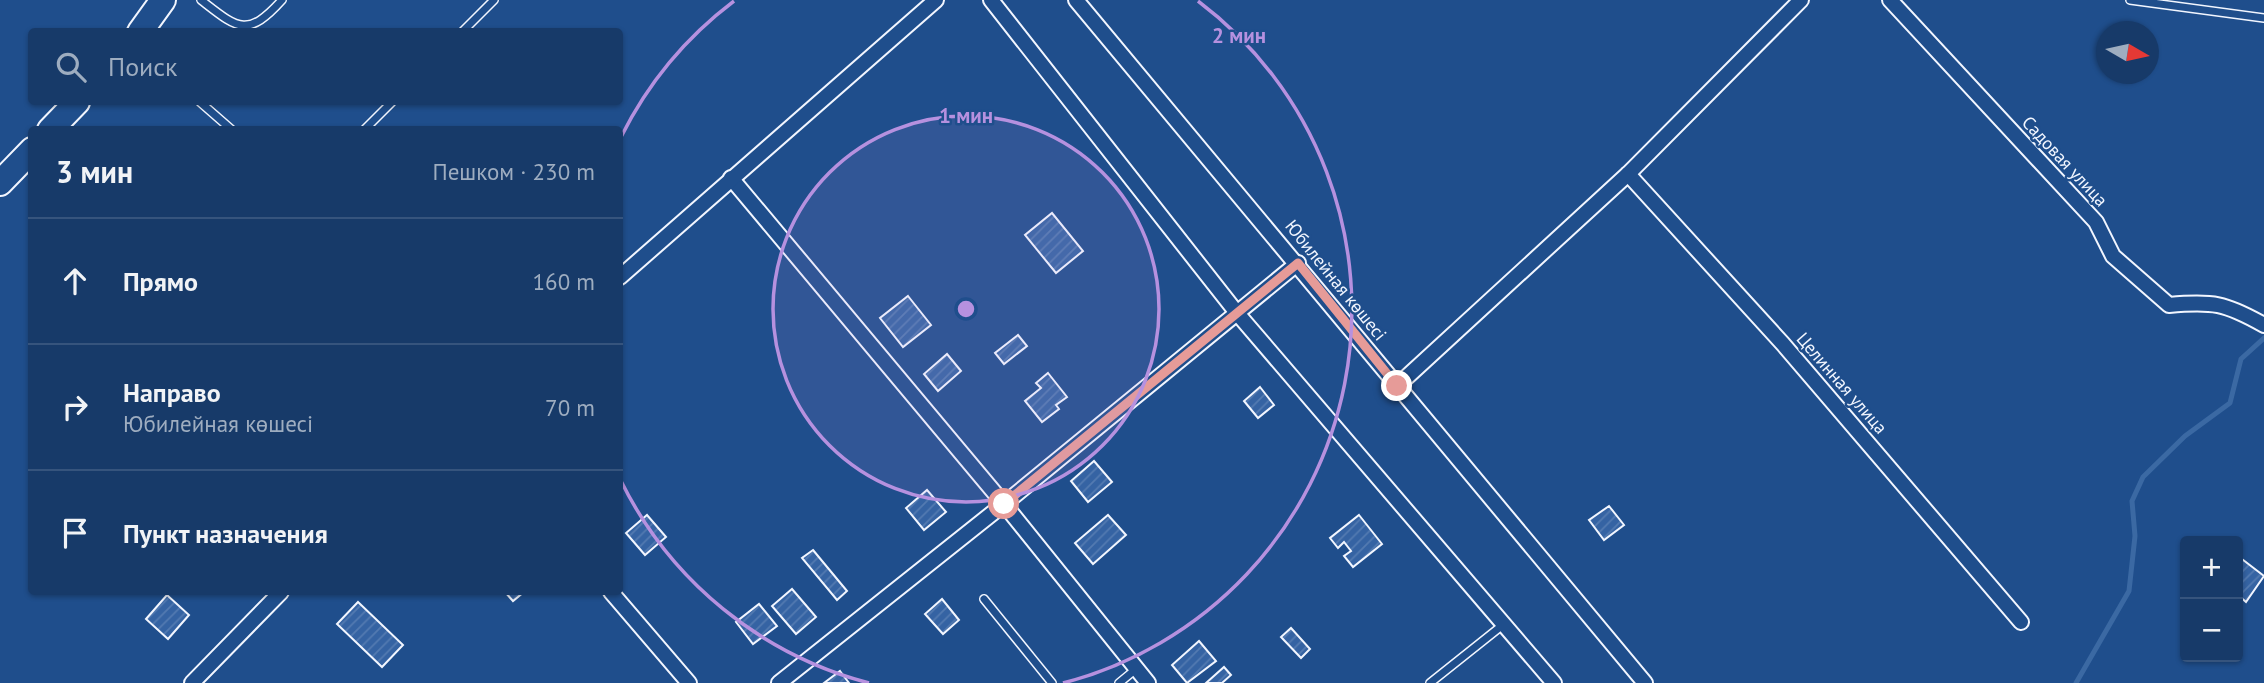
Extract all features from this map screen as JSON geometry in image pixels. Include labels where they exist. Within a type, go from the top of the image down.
[{"type":"highway","points":[[143,28],[163,0]]},
{"type":"highway","points":[[54,126],[74,105]]},
{"type":"highway","points":[[0,184],[28,154]]},
{"type":"street","points":[[623,273],[936,0]]},
{"type":"street","points":[[990,0],[1237,313],[1554,683]]},
{"type":"street","name":"Юбилейная көшесі","points":[[1076,0],[1298,263],[1645,683]]},
{"type":"street","points":[[1397,386],[1628,174],[1801,0]]},
{"type":"street","name":"Садовая улица","points":[[1890,0],[2096,222],[2113,256],[2169,305],[2202,302],[2234,308],[2264,325]]},
{"type":"street","name":"Целинная улица","points":[[1628,174],[1783,344],[2021,622]]},
{"type":"street","points":[[731,177],[1004,504],[1148,683]]},
{"type":"street","points":[[779,683],[1004,504],[1298,263]]},
{"type":"street","points":[[192,683],[278,595]]},
{"type":"street","points":[[614,595],[688,683]]},
{"type":"lane","points":[[201,0],[232,24],[249,26],[263,19],[282,0]]},
{"type":"lane","points":[[466,28],[494,0]]},
{"type":"lane","points":[[2130,0],[2264,18]]},
{"type":"lane","points":[[203,105],[227,126]]},
{"type":"lane","points":[[368,126],[389,105]]},
{"type":"lane","points":[[984,599],[1052,683]]},
{"type":"lane","points":[[1430,683],[1504,624]]},
{"type":"lane","points":[[1119,683],[1136,669]]},
{"type":"building","points":[[1052,213],[1083,251],[1056,273],[1025,235]]},
{"type":"building","points":[[908,296],[931,325],[903,347],[880,318]]},
{"type":"building","points":[[1018,335],[1027,346],[1004,364],[995,353]]},
{"type":"building","points":[[947,354],[961,371],[938,391],[924,374]]},
{"type":"building","points":[[1048,373],[1067,397],[1056,405],[1059,409],[1042,422],[1025,401],[1041,388],[1036,383]]},
{"type":"building","points":[[1260,387],[1274,405],[1258,418],[1244,401]]},
{"type":"building","points":[[1094,461],[1112,482],[1088,502],[1071,481]]},
{"type":"building","points":[[927,490],[946,512],[924,530],[906,508]]},
{"type":"building","points":[[1609,506],[1624,525],[1604,540],[1589,520]]},
{"type":"building","points":[[647,515],[666,537],[645,555],[626,533]]},
{"type":"building","points":[[1108,515],[1126,535],[1093,564],[1075,543]]},
{"type":"building","points":[[1359,515],[1382,544],[1353,567],[1344,556],[1351,551],[1344,542],[1338,548],[1330,538]]},
{"type":"building","points":[[813,550],[847,591],[837,600],[802,558]]},
{"type":"building","points":[[2243,560],[2264,576],[2246,602],[2243,599]]},
{"type":"building","points":[[792,589],[816,617],[796,634],[772,606]]},
{"type":"building","points":[[167,595],[189,615],[168,639],[146,619]]},
{"type":"building","points":[[508,595],[520,595],[513,601]]},
{"type":"building","points":[[942,599],[959,620],[943,634],[925,614]]},
{"type":"building","points":[[358,602],[403,645],[382,667],[337,624]]},
{"type":"building","points":[[759,604],[777,626],[753,644],[736,622]]},
{"type":"building","points":[[1291,628],[1310,649],[1301,658],[1281,637]]},
{"type":"building","points":[[1199,641],[1216,661],[1187,683],[1172,665]]},
{"type":"building","points":[[1224,667],[1231,675],[1222,683],[1206,683]]},
{"type":"building","points":[[840,671],[849,683],[824,683]]},
{"type":"waterway","points":[[2076,683],[2129,591],[2135,536],[2132,501],[2143,477],[2185,436],[2230,403],[2241,359],[2264,338]]},
{"type":"route","points":[[1004,504],[1298,263],[1397,386]]}]
